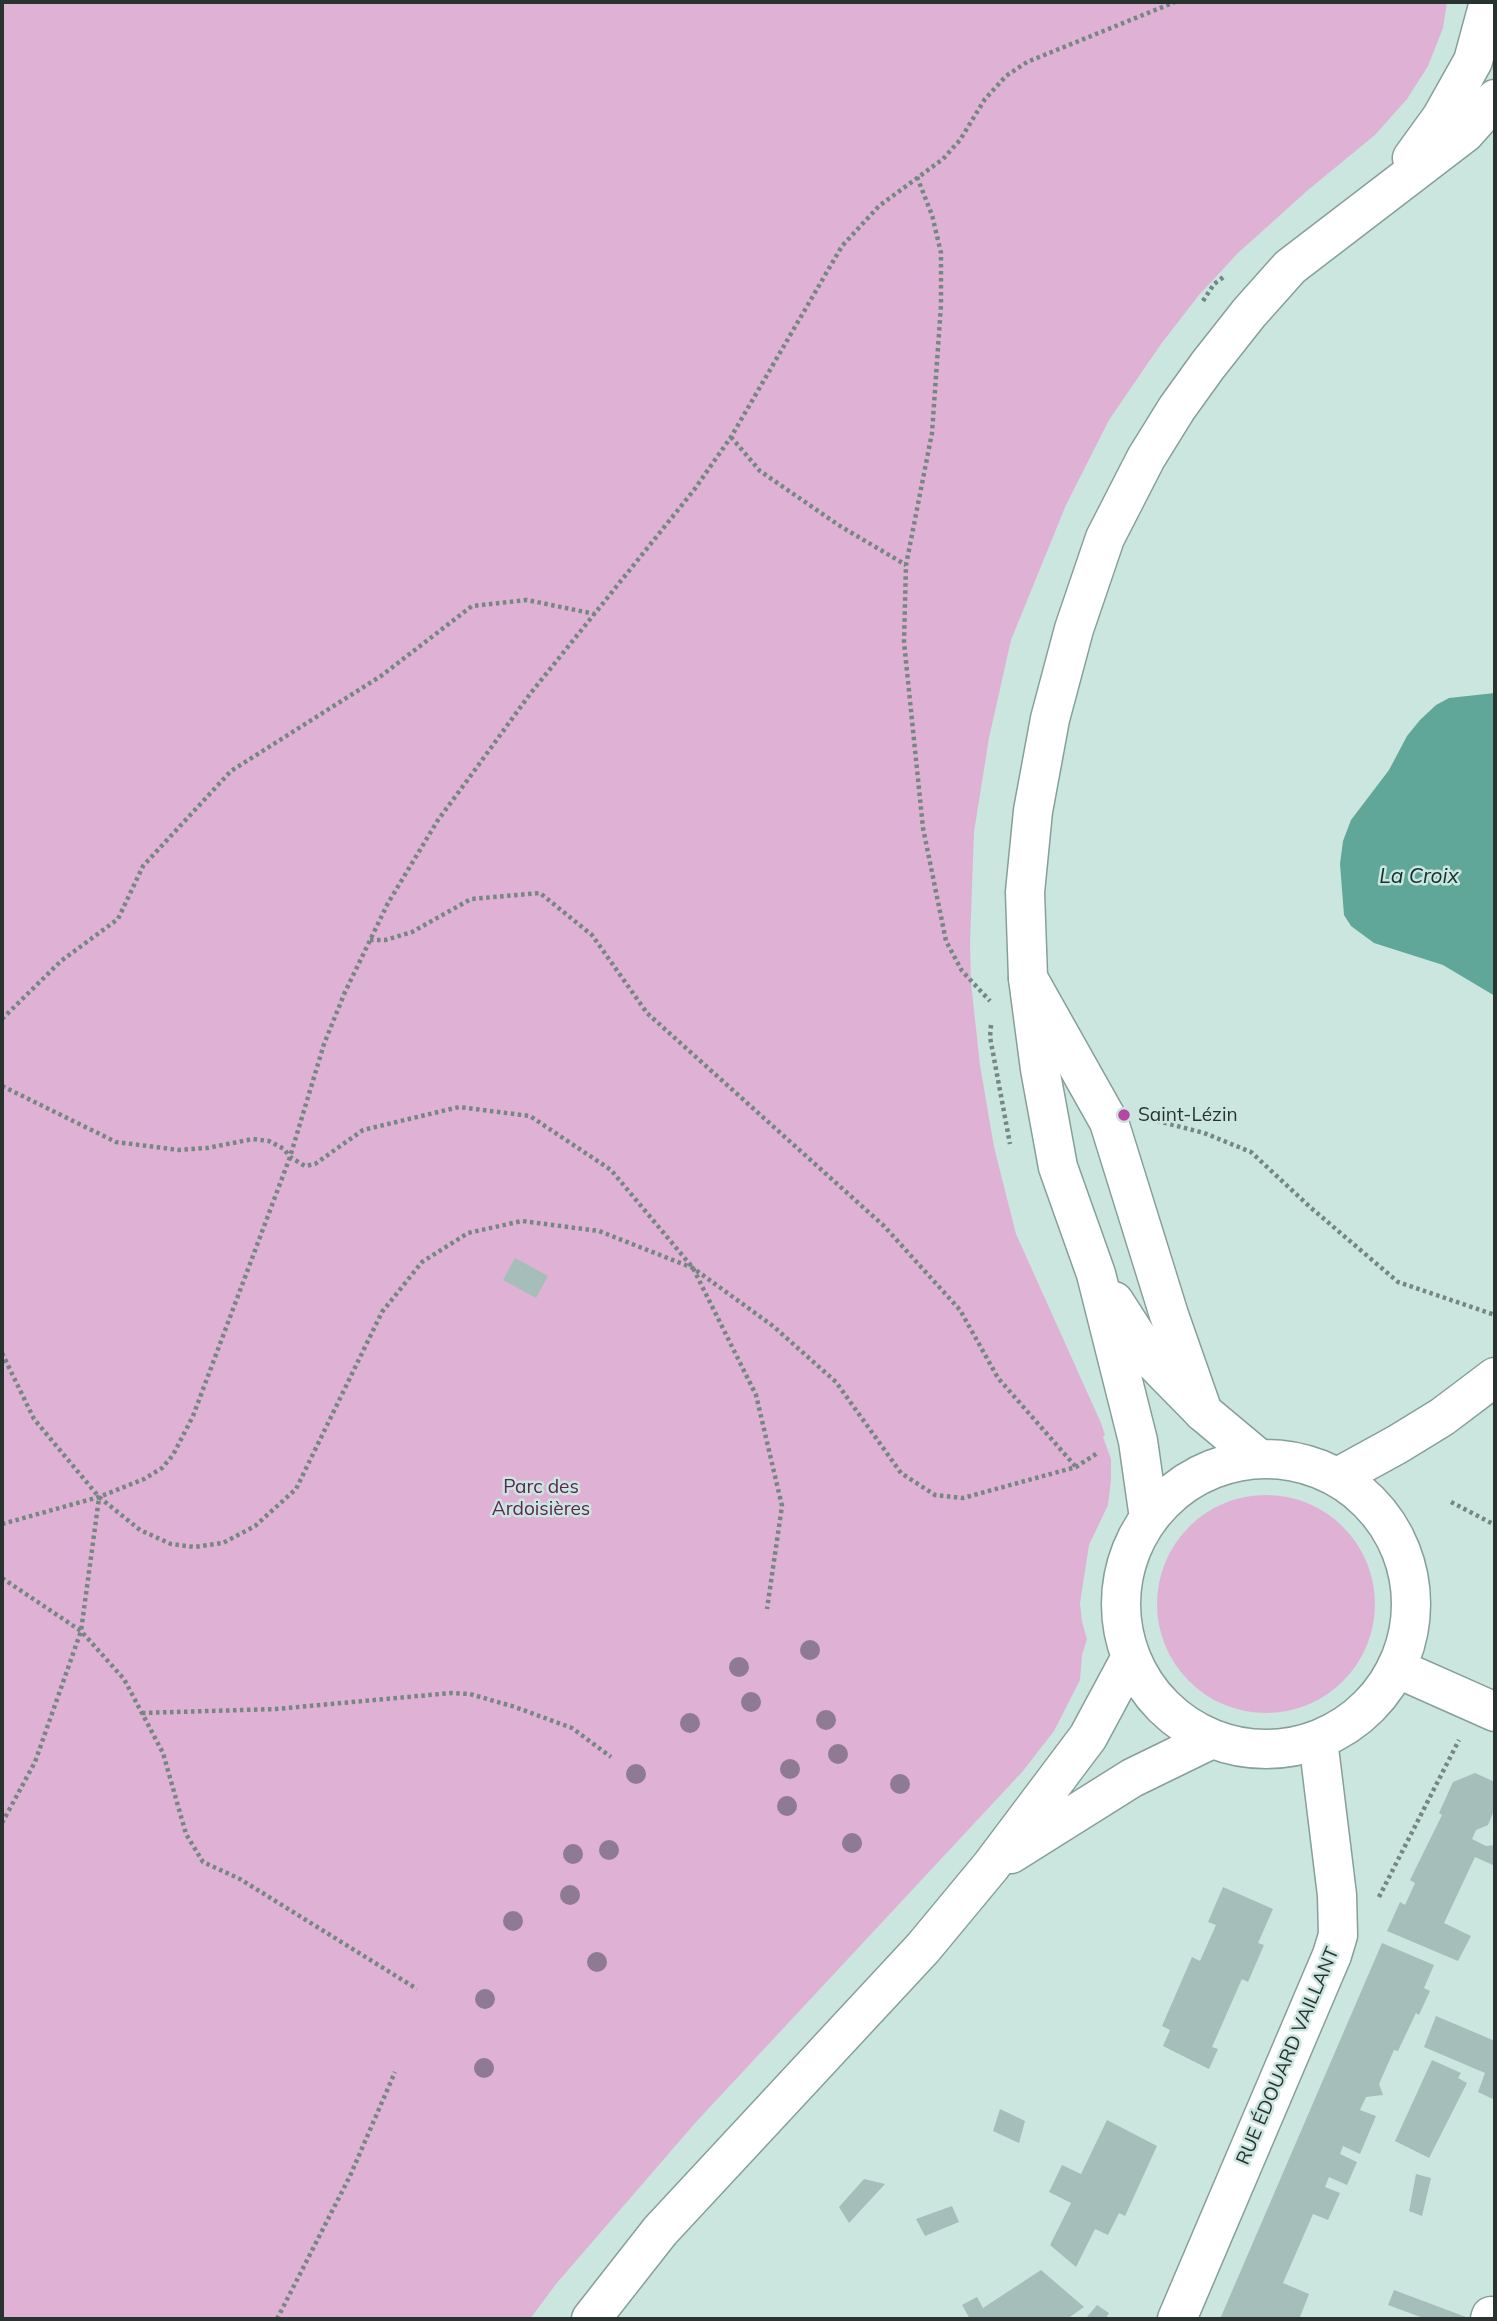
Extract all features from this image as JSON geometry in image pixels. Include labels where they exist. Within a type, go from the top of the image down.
[{"type":"main road","points":[[1388,191],[1441,118],[1473,61],[1489,2]]},
{"type":"main road","points":[[1149,1518],[1138,1441],[1096,1274],[1058,1167],[1040,1069],[1028,978],[1025,892],[1033,811],[1057,693],[1074,629],[1105,538],[1146,458],[1177,408],[1249,313],[1290,267],[1465,133],[1495,99]]},
{"type":"main road","points":[[1028,978],[1109,1122],[1169,1315],[1203,1412]]},
{"type":"main road","points":[[1096,1274],[1152,1360],[1203,1412],[1258,1458]]},
{"type":"main road","points":[[1338,1477],[1442,1417],[1495,1377]]},
{"type":"main road","points":[[1258,1458],[1291,1460],[1323,1469],[1338,1477],[1374,1506],[1392,1531],[1409,1578],[1411,1614],[1408,1633],[1396,1668],[1377,1698],[1364,1712],[1334,1732],[1318,1740],[1283,1749],[1229,1745],[1212,1739],[1186,1725],[1163,1706],[1150,1691],[1130,1657],[1121,1611],[1122,1580],[1132,1548],[1149,1518],[1170,1494],[1197,1475],[1226,1463],[1258,1458]]},
{"type":"main road","points":[[591,2319],[660,2231],[923,1948],[991,1866],[1088,1737],[1130,1657]]},
{"type":"main road","points":[[1396,1668],[1485,1707]]},
{"type":"main road","points":[[991,1866],[1132,1778],[1212,1739]]},
{"type":"main road","name":"RUE ÉDOUARD VAILLANT","points":[[1177,2319],[1332,1955],[1338,1935],[1337,1895],[1318,1740]]},
{"type":"main road","points":[[1490,2319],[1491,2316],[1495,2317]]},
{"type":"path","points":[[2,1524],[99,1497],[144,1479],[162,1468],[173,1455],[192,1416],[290,1157],[324,1044],[370,940],[406,872],[438,820],[530,694],[694,490],[731,437],[842,246],[878,206],[943,159],[960,140],[985,99],[1006,76],[1027,62],[1175,2]]},
{"type":"path","points":[[917,177],[932,215],[941,253],[941,305],[932,433],[906,565],[904,642],[923,828],[946,941],[962,971],[991,1002]]},
{"type":"path","points":[[1199,307],[1214,284],[1236,267]]},
{"type":"path","points":[[731,437],[760,471],[840,526],[906,565]]},
{"type":"path","points":[[2,1018],[61,961],[118,919],[143,866],[231,771],[381,676],[472,607],[527,600],[595,614]]},
{"type":"path","points":[[370,940],[385,940],[412,932],[471,899],[540,893],[592,936],[647,1013],[884,1226],[960,1310],[998,1378],[1076,1467]]},
{"type":"path","points":[[991,988],[990,1037],[1006,1131],[1014,1157]]},
{"type":"path","points":[[2,1086],[116,1142],[179,1150],[207,1148],[253,1139],[269,1141],[305,1166],[315,1164],[363,1130],[459,1107],[530,1116],[611,1170],[693,1268],[756,1395],[782,1506],[767,1609]]},
{"type":"path","points":[[1109,1122],[1145,1117],[1204,1133],[1251,1152],[1310,1207],[1398,1282],[1495,1315]]},
{"type":"path","points":[[2,1353],[34,1419],[99,1497],[140,1530],[171,1545],[194,1547],[222,1543],[255,1526],[296,1489],[382,1312],[422,1262],[468,1233],[522,1221],[599,1231],[693,1268],[773,1326],[836,1382],[901,1473],[935,1495],[963,1498],[1076,1467],[1105,1448]]},
{"type":"path","points":[[2,1822],[36,1762],[82,1631],[99,1497]]},
{"type":"path","points":[[1451,1502],[1495,1525]]},
{"type":"path","points":[[2,1578],[82,1631],[124,1679],[163,1754],[186,1834],[203,1862],[240,1879],[417,1989]]},
{"type":"path","points":[[142,1713],[276,1709],[451,1693],[470,1694],[572,1728],[611,1757]]},
{"type":"path","points":[[1377,1902],[1456,1746],[1485,1707]]},
{"type":"path","points":[[276,2319],[350,2176],[395,2072]]},
{"type":"green space","name":"Parc des Ardoisières","points":[[2,2],[1447,2],[1443,28],[1428,66],[1407,99],[1375,135],[1238,253],[1199,295],[1161,344],[1109,420],[1066,505],[1011,640],[989,738],[974,832],[970,942],[971,983],[980,1065],[994,1147],[1016,1234],[1101,1423],[1111,1459],[1108,1505],[1089,1545],[1080,1603],[1087,1639],[1082,1655],[1080,1680],[1054,1731],[1023,1771],[696,2122],[556,2284],[530,2319],[2,2319]]},
{"type":"green space","points":[[1266,1495],[1287,1497],[1308,1504],[1343,1527],[1366,1562],[1373,1583],[1373,1625],[1366,1646],[1343,1681],[1308,1704],[1287,1711],[1266,1713],[1245,1711],[1224,1704],[1189,1681],[1166,1646],[1159,1625],[1157,1604],[1159,1583],[1166,1562],[1189,1527],[1224,1504],[1245,1497]]},
{"type":"water","name":"La Croix","points":[[1495,693],[1495,996],[1443,965],[1374,943],[1351,926],[1344,915],[1340,864],[1343,841],[1351,820],[1389,770],[1407,736],[1420,720],[1436,705],[1449,698]]},
{"type":"building","points":[[515,1258],[548,1276],[536,1298],[503,1280]]},
{"type":"building","points":[[1475,1773],[1495,1782],[1495,1808],[1488,1825],[1476,1830],[1472,1839],[1486,1846],[1495,1845],[1495,1866],[1475,1857],[1444,1923],[1471,1936],[1458,1961],[1387,1931],[1400,1902],[1405,1905],[1415,1883],[1410,1880],[1442,1815],[1439,1813],[1453,1782]]},
{"type":"building","points":[[1223,1887],[1273,1909],[1258,1943],[1264,1945],[1248,1982],[1242,1979],[1212,2047],[1218,2049],[1209,2069],[1163,2046],[1170,2030],[1162,2026],[1192,1957],[1200,1961],[1216,1925],[1208,1922]]},
{"type":"building","points":[[1382,1943],[1434,1965],[1424,1988],[1430,1991],[1398,2051],[1394,2050],[1379,2084],[1383,2095],[1366,2097],[1360,2110],[1376,2116],[1360,2154],[1343,2146],[1340,2154],[1357,2162],[1347,2185],[1329,2177],[1325,2187],[1340,2193],[1328,2220],[1313,2214],[1283,2283],[1309,2294],[1300,2317],[1306,2319],[1220,2319]]},
{"type":"building","points":[[1436,2016],[1495,2041],[1495,2100],[1478,2092],[1485,2073],[1424,2047]]},
{"type":"building","points":[[1432,2060],[1461,2073],[1458,2078],[1467,2083],[1429,2158],[1395,2141]]},
{"type":"building","points":[[1000,2109],[1025,2121],[1019,2143],[993,2131]]},
{"type":"building","points":[[1107,2120],[1157,2146],[1125,2216],[1119,2213],[1108,2235],[1095,2229],[1076,2267],[1050,2245],[1071,2203],[1049,2192],[1062,2165],[1081,2174]]},
{"type":"building","points":[[1416,2174],[1431,2178],[1422,2216],[1409,2211]]},
{"type":"building","points":[[864,2179],[885,2184],[849,2223],[839,2207]]},
{"type":"building","points":[[952,2206],[959,2222],[925,2236],[916,2219]]},
{"type":"building","points":[[1041,2270],[1084,2307],[1067,2319],[970,2319],[962,2305],[977,2297],[983,2308]]},
{"type":"building","points":[[1394,2290],[1466,2317],[1426,2319],[1388,2305]]},
{"type":"building","points":[[1097,2305],[1109,2313],[1105,2319],[1087,2317]]},
{"type":"place","name":"Saint-Lézin","points":[[1124,1115]]}]
